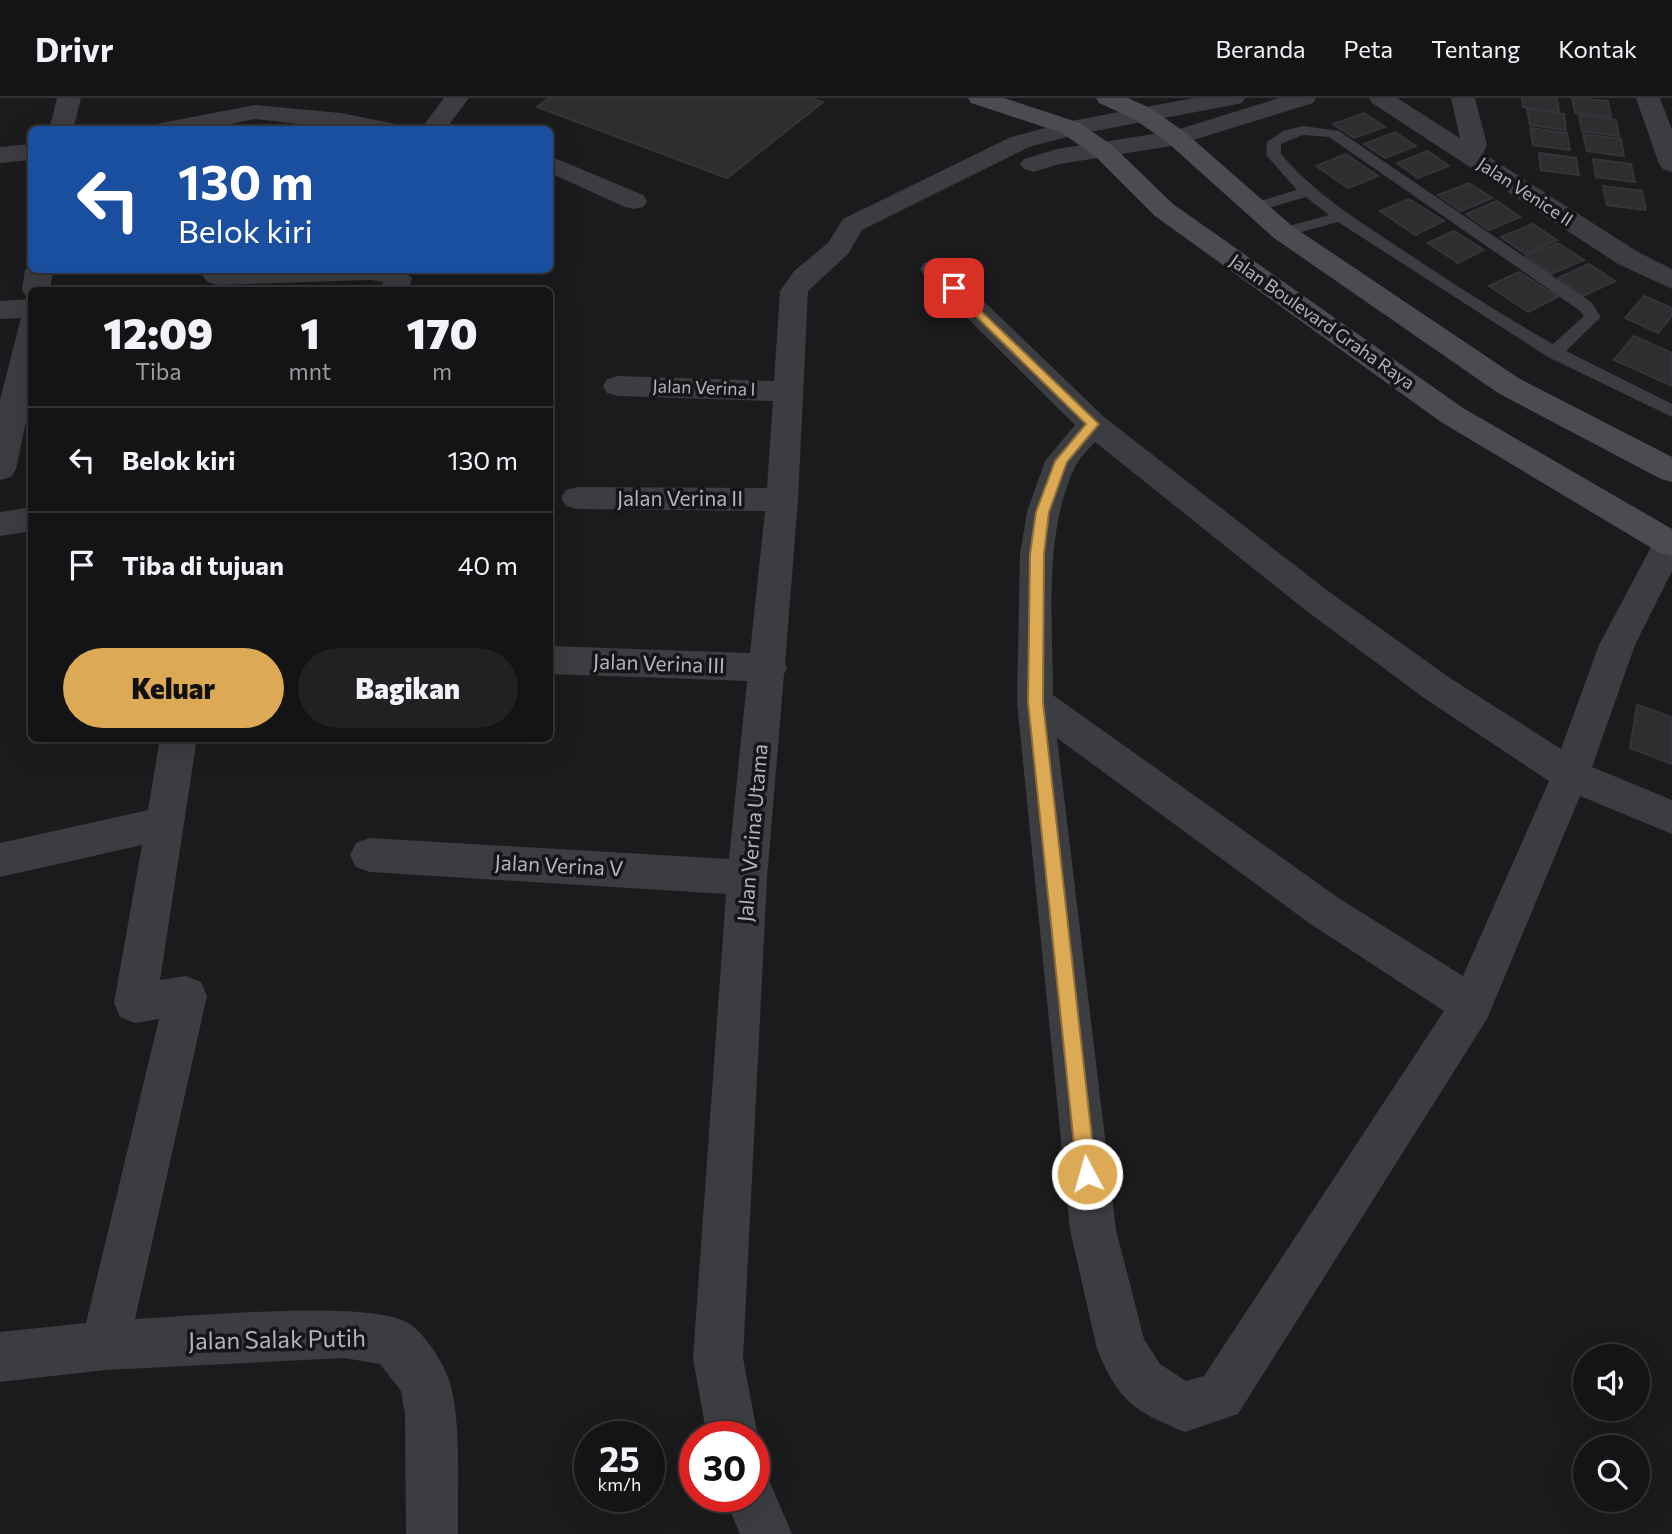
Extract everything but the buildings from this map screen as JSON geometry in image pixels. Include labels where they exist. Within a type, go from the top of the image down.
[{"type":"main road","name":"Jalan Boulevard Graha Raya","points":[[980,98],[1071,128],[1104,151],[1164,210],[1452,415],[1671,544]]},
{"type":"main road","points":[[1108,98],[1143,114],[1177,138],[1283,232],[1509,386],[1672,471]]},
{"type":"street","points":[[62,126],[69,98]]},
{"type":"street","points":[[435,126],[457,98]]},
{"type":"street","name":"Jalan Verina Utama","points":[[730,1421],[718,1358],[747,878],[769,668],[794,291],[804,277],[838,248],[868,240],[897,214],[1020,142],[1071,128],[1233,98]]},
{"type":"street","name":"Jalan Verina Utama","points":[[897,214],[1056,157],[1177,138],[1304,98]]},
{"type":"street","name":"Jalan Venice II","points":[[1381,98],[1628,258],[1672,280]]},
{"type":"street","points":[[1463,98],[1474,145],[1469,156]]},
{"type":"street","points":[[1648,98],[1672,164]]},
{"type":"street","points":[[182,126],[255,112],[341,120],[372,126]]},
{"type":"street","points":[[0,155],[28,152]]},
{"type":"street","points":[[553,165],[634,201]]},
{"type":"street","points":[[934,269],[1093,424],[1316,600],[1437,688],[1570,775],[1672,817]]},
{"type":"street","points":[[215,273],[217,276],[256,282],[391,274],[398,278],[396,287]]},
{"type":"street","points":[[0,310],[28,324]]},
{"type":"street","points":[[0,469],[28,339]]},
{"type":"street","name":"Jalan Verina I","points":[[618,386],[789,391]]},
{"type":"street","points":[[1093,424],[1061,461],[1043,512],[1037,554],[1035,702],[1093,1230],[1122,1349],[1142,1382],[1155,1394],[1185,1407],[1220,1396],[1472,1005],[1570,775],[1617,645],[1671,544]]},
{"type":"street","name":"Jalan Verina II","points":[[577,498],[782,500]]},
{"type":"street","points":[[0,524],[28,520]]},
{"type":"street","name":"Jalan Verina III","points":[[553,660],[769,668]]},
{"type":"street","points":[[1035,702],[1323,910],[1472,1005]]},
{"type":"street","points":[[105,1345],[186,996],[135,1003],[178,742]]},
{"type":"street","points":[[0,860],[166,823]]},
{"type":"street","name":"Jalan Verina V","points":[[370,855],[747,878]]},
{"type":"street","name":"Jalan Salak Putih","points":[[0,1357],[105,1345],[344,1334],[392,1341],[425,1382],[430,1415],[432,1534]]},
{"type":"street","points":[[757,1512],[766,1534]]},
{"type":"lane","points":[[1554,353],[1588,324],[1593,317],[1590,312],[1521,261],[1334,134],[1308,130],[1288,134],[1274,142],[1273,155],[1286,172],[1341,216],[1450,290],[1554,353],[1672,411]]},
{"type":"lane","points":[[1255,207],[1309,191]]},
{"type":"lane","points":[[1283,232],[1341,216]]},
{"type":"route","points":[[954,288],[1093,424],[1061,461],[1043,512],[1037,554],[1035,702],[1087,1174]]}]
